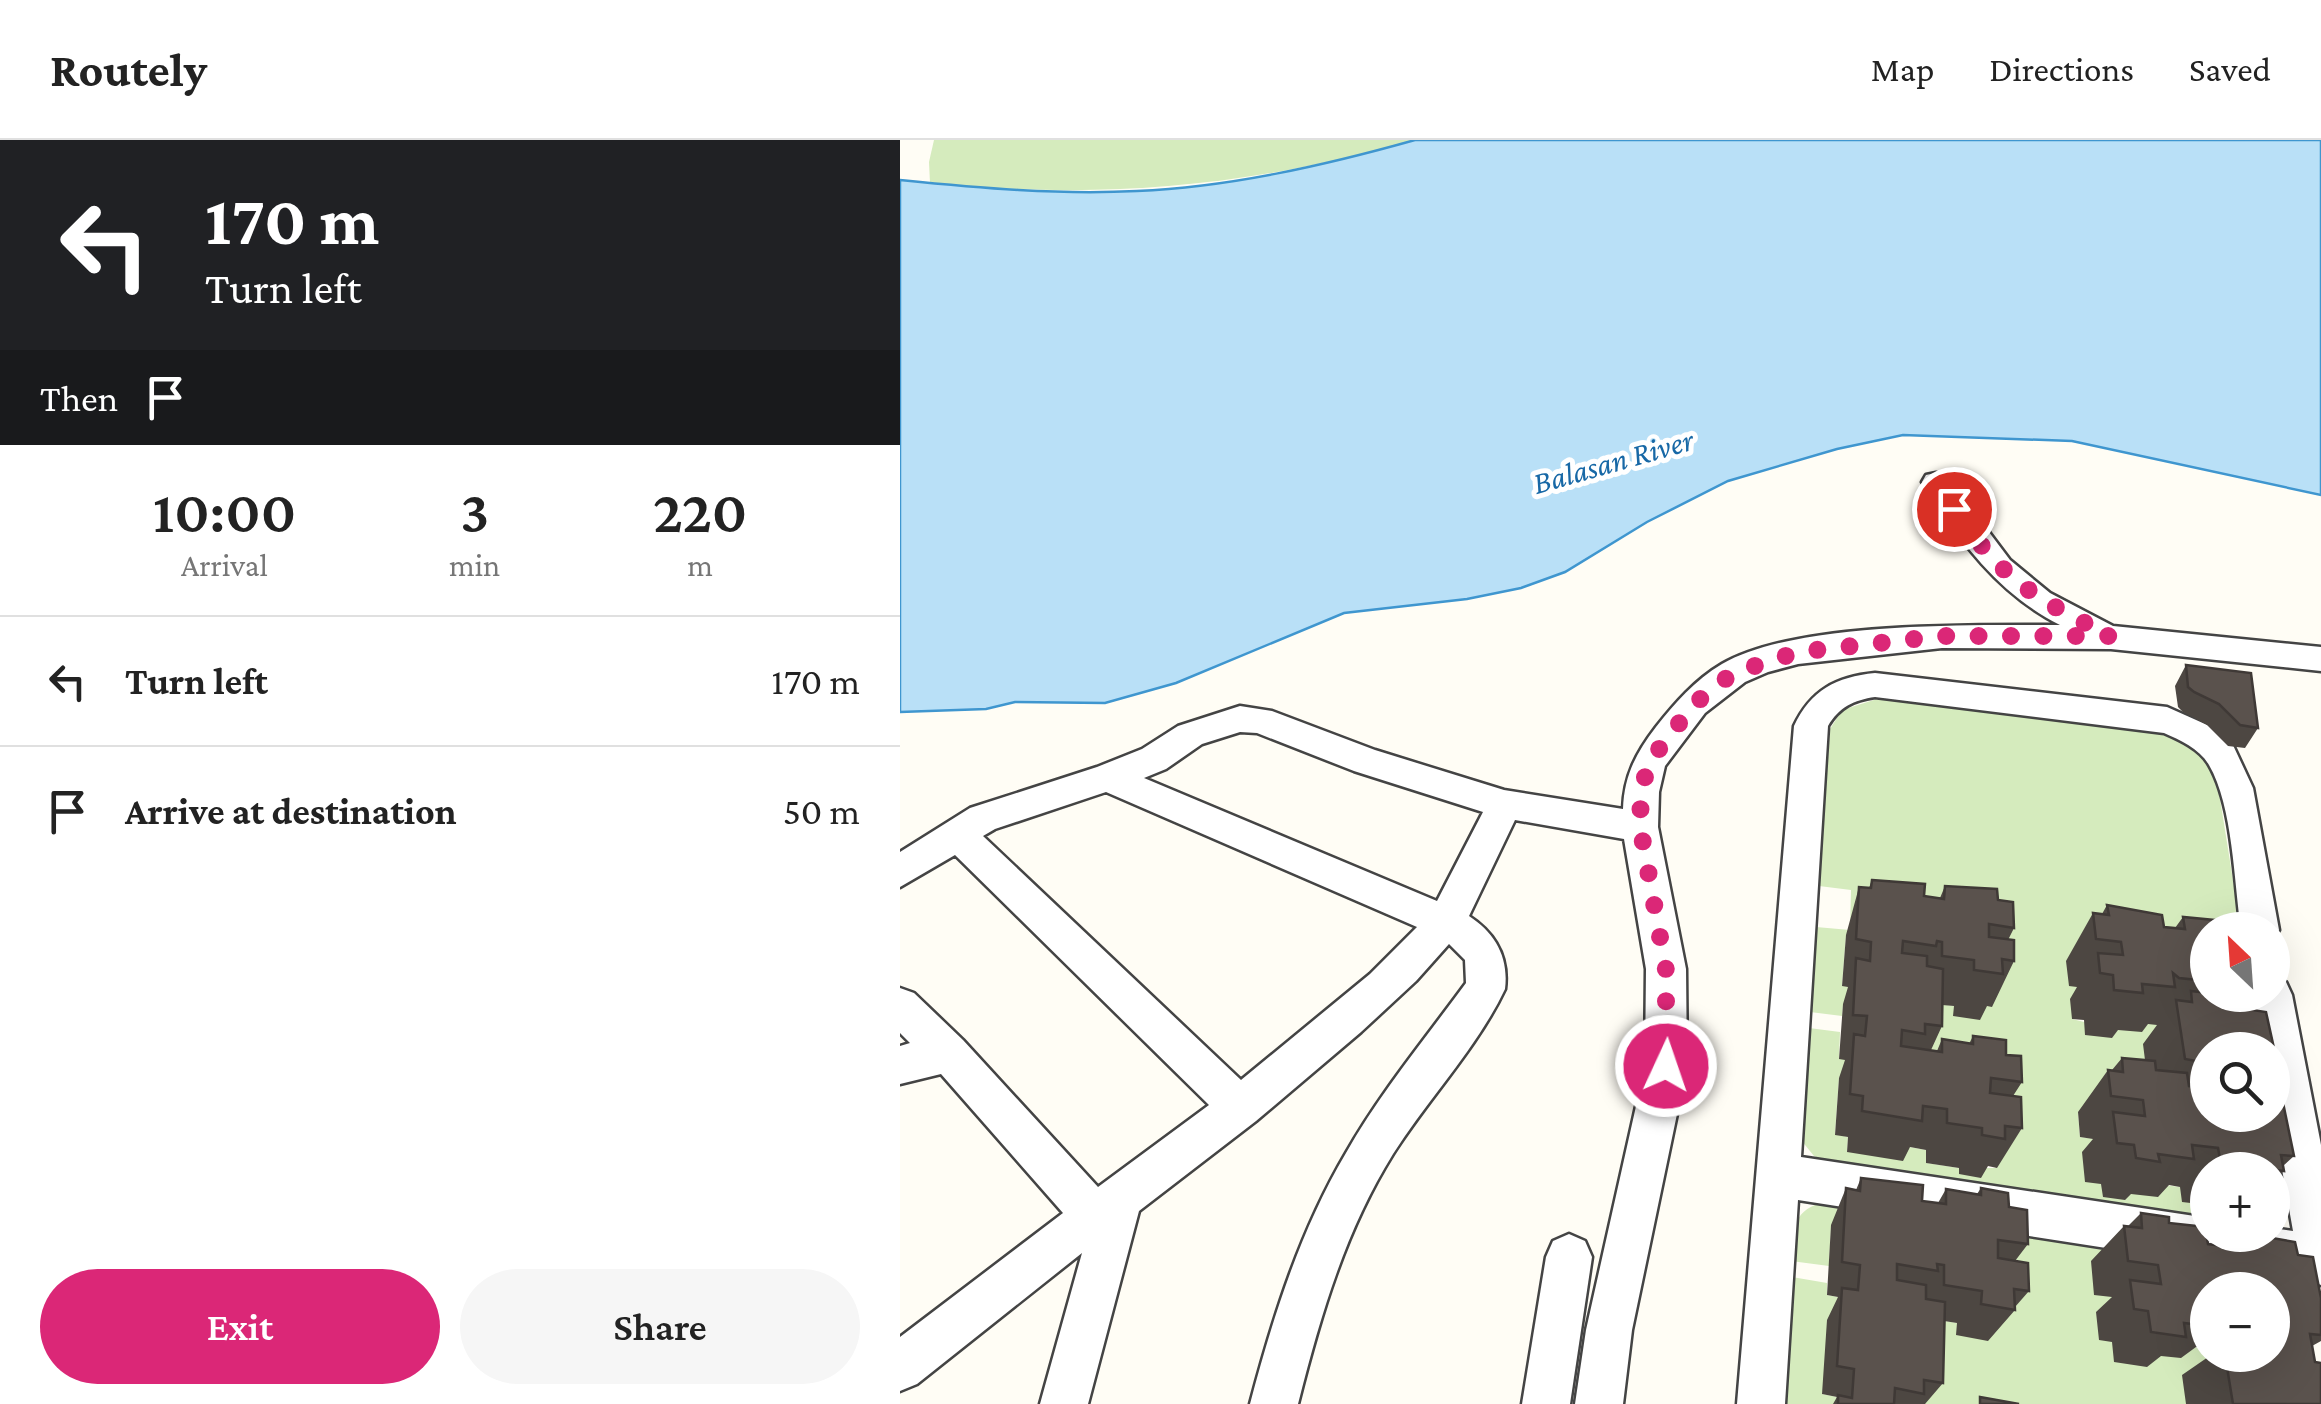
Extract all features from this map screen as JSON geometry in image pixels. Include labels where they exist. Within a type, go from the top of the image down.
[{"type":"street","points":[[1936,482],[1972,536],[2008,575],[2038,600],[2111,636]]},
{"type":"street","points":[[1600,1404],[1609,1330],[1666,1066],[1666,970],[1640,826],[1641,792],[1649,762],[1678,721],[1733,673],[1760,662],[1798,652],[1942,636],[2111,636],[2321,660]]},
{"type":"street","points":[[1760,1404],[1812,726],[1816,714],[1834,696],[1860,686],[1891,687],[2167,720],[2183,726],[2210,743],[2229,768],[2257,912]]},
{"type":"street","points":[[900,871],[983,818],[1108,778],[1154,758],[1190,735],[1240,719],[1260,720],[1366,761],[1504,804],[1640,826]]},
{"type":"street","points":[[1108,778],[1444,921],[1474,937],[1489,971],[1485,989],[1408,1093],[1338,1211],[1309,1284],[1274,1404]]},
{"type":"street","points":[[900,1366],[995,1288],[1241,1108],[1380,987],[1444,921],[1504,804]]},
{"type":"street","points":[[957,834],[1241,1108]]},
{"type":"street","points":[[900,1006],[1107,1207]]},
{"type":"street","points":[[1778,1174],[2321,1260],[2275,1012]]},
{"type":"street","points":[[900,1064],[949,1054]]},
{"type":"street","points":[[1064,1404],[1107,1207]]},
{"type":"street","points":[[1546,1404],[1569,1257]]},
{"type":"green space","points":[[934,140],[1415,140],[1234,179],[1175,186],[1055,190],[930,183]]},
{"type":"green space","points":[[1877,699],[2176,733],[2205,756],[2217,780],[2238,912],[2190,912],[2190,939],[2092,989],[2072,1019],[2112,1029],[2147,1023],[2179,1027],[2151,1101],[2078,1113],[2080,1137],[2111,1141],[2101,1184],[2124,1193],[2156,1184],[2180,1187],[2190,1194],[2190,1215],[1826,1161],[1814,1156],[1801,1140],[1809,1028],[1840,1032],[1839,1058],[1852,1060],[1839,1078],[1835,1134],[1848,1137],[1847,1152],[1904,1146],[1926,1150],[1927,1163],[1996,1168],[1923,1083],[1924,1002],[1954,1006],[1954,1016],[1991,1006],[1846,936],[1842,985],[1856,988],[1856,1007],[1843,1005],[1842,1016],[1810,1012],[1816,927],[1850,930],[1851,890],[1819,886],[1830,729],[1842,710]]},
{"type":"green space","points":[[1821,1203],[2265,1272],[2190,1272],[2190,1287],[2122,1298],[2112,1342],[2145,1353],[2190,1346],[2190,1372],[2211,1372],[2186,1404],[1921,1404],[1922,1317],[1957,1323],[1988,1341],[1831,1226],[1829,1266],[1791,1261],[1793,1233],[1799,1218]]},
{"type":"green space","points":[[1792,1277],[1827,1283],[1827,1295],[1844,1298],[1822,1394],[1837,1397],[1837,1404],[1782,1404]]},
{"type":"water","name":"Balasan River","points":[[1415,140],[2321,140],[2321,495],[2072,441],[1903,435],[1837,449],[1728,481],[1647,522],[1565,572],[1521,588],[1467,599],[1344,613],[1176,683],[1105,703],[1015,702],[986,709],[900,712],[900,180],[1048,191],[1172,189],[1278,173]]},
{"type":"building","points":[[2186,665],[2251,673],[2258,728],[2240,725],[2219,704],[2188,687]]},
{"type":"building","points":[[1872,880],[1925,884],[1924,896],[1944,899],[1945,886],[1997,889],[1998,900],[2013,902],[2014,928],[1989,924],[1989,937],[2014,940],[2014,961],[2002,959],[2003,974],[1974,970],[1974,960],[1942,956],[1942,942],[1937,941],[1936,946],[1903,941],[1902,953],[1927,956],[1927,966],[1943,969],[1942,1026],[1925,1024],[1925,1034],[1902,1030],[1901,1046],[1942,1052],[1942,1039],[1973,1044],[1973,1036],[2006,1040],[2006,1055],[2021,1056],[2022,1082],[1991,1078],[1990,1093],[2021,1097],[2022,1128],[2005,1126],[2005,1139],[1982,1135],[1982,1128],[1947,1123],[1947,1109],[1923,1106],[1922,1121],[1862,1111],[1863,1096],[1850,1094],[1854,1034],[1865,1036],[1867,1016],[1853,1015],[1856,958],[1870,961],[1871,942],[1856,939],[1859,887],[1871,888]]},
{"type":"building","points":[[2107,905],[2162,915],[2164,927],[2185,929],[2183,917],[2190,918],[2190,979],[2173,973],[2175,987],[2142,984],[2143,993],[2114,990],[2113,975],[2100,973],[2098,953],[2123,955],[2121,942],[2096,939],[2093,913],[2109,915]]},
{"type":"building","points":[[2176,1000],[2190,1002],[2190,1012],[2266,1012],[2270,1032],[2190,1032],[2190,1060],[2185,1059]]},
{"type":"building","points":[[2122,1058],[2155,1061],[2156,1070],[2187,1073],[2190,1132],[2289,1132],[2294,1156],[2290,1152],[2219,1152],[2218,1148],[2192,1145],[2190,1158],[2158,1154],[2160,1162],[2136,1158],[2134,1145],[2117,1143],[2113,1112],[2145,1116],[2143,1100],[2111,1096],[2108,1070],[2123,1072]]},
{"type":"building","points":[[1861,1178],[1923,1185],[1922,1201],[1946,1204],[1946,1189],[1981,1195],[1981,1188],[2008,1193],[2009,1207],[2027,1210],[2028,1244],[1998,1240],[1998,1258],[2028,1263],[2029,1291],[2014,1289],[2015,1310],[1981,1304],[1982,1291],[1944,1285],[1944,1265],[1937,1264],[1938,1271],[1897,1264],[1897,1280],[1926,1285],[1926,1299],[1945,1302],[1943,1383],[1924,1380],[1924,1394],[1895,1388],[1894,1404],[1838,1404],[1838,1395],[1852,1398],[1854,1369],[1837,1366],[1842,1288],[1858,1290],[1860,1265],[1842,1262],[1846,1188],[1860,1191]]},
{"type":"building","points":[[2141,1213],[2190,1225],[2190,1252],[2290,1252],[2290,1241],[2295,1242],[2298,1255],[2313,1257],[2321,1298],[2321,1335],[2310,1334],[2315,1362],[2321,1363],[2321,1404],[2233,1404],[2228,1372],[2290,1372],[2290,1272],[2190,1272],[2190,1324],[2184,1323],[2186,1337],[2151,1332],[2148,1311],[2134,1309],[2130,1280],[2161,1284],[2158,1265],[2128,1261],[2124,1226],[2142,1228]]},
{"type":"building","points":[[1980,1397],[2019,1404],[1980,1404]]},
{"type":"route","points":[[1666,1066],[1666,970],[1640,826],[1641,792],[1649,762],[1694,704],[1733,673],[1798,652],[1942,636],[2111,636],[2038,600],[1999,567],[1954,509]]}]
